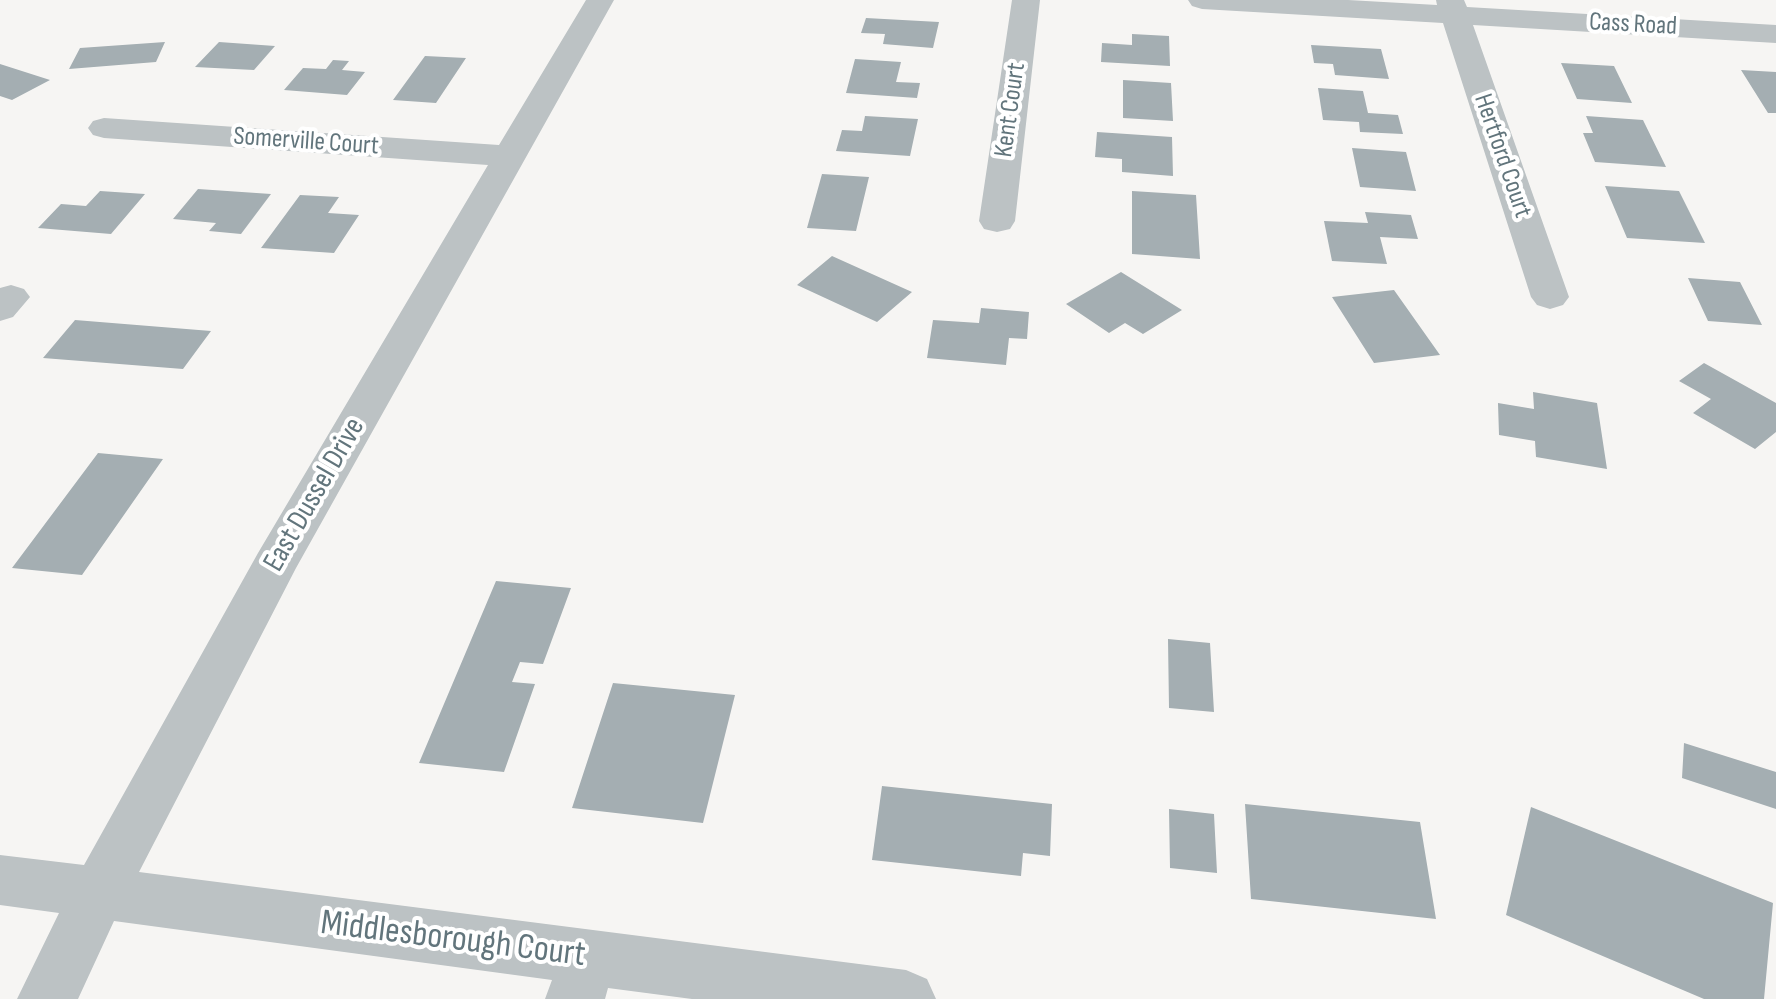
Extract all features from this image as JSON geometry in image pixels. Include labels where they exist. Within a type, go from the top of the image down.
[{"type":"street","name":"East Dussel Drive","points":[[47,999],[98,894],[274,565],[600,0]]},
{"type":"street","name":"Kent Court","points":[[997,221],[1026,0]]},
{"type":"street","name":"Cass Road","points":[[1202,0],[1452,8],[1776,34]]},
{"type":"street","name":"Hertford Court","points":[[1452,8],[1550,297]]},
{"type":"street","name":"Somerville Court","points":[[104,128],[508,156]]},
{"type":"street","name":"Middlesborough Court","points":[[0,880],[98,894],[582,978],[906,999]]},
{"type":"building","points":[[866,18],[939,22],[933,48],[883,44],[885,34],[861,33]]},
{"type":"building","points":[[1132,34],[1169,36],[1170,66],[1101,62],[1102,43],[1132,45]]},
{"type":"building","points":[[165,42],[156,62],[69,69],[80,48]]},
{"type":"building","points":[[219,42],[275,46],[254,70],[195,67]]},
{"type":"building","points":[[1311,45],[1381,49],[1389,79],[1335,75],[1333,64],[1314,63]]},
{"type":"building","points":[[425,56],[466,58],[436,103],[393,100]]},
{"type":"building","points":[[855,59],[901,62],[896,82],[920,83],[917,98],[846,93]]},
{"type":"building","points":[[333,60],[349,61],[342,70],[365,72],[347,95],[284,90],[303,68],[326,69]]},
{"type":"building","points":[[1561,63],[1614,66],[1632,103],[1577,99]]},
{"type":"building","points":[[0,64],[50,80],[12,100],[0,96]]},
{"type":"building","points":[[1741,70],[1776,72],[1776,113],[1768,113]]},
{"type":"building","points":[[1123,80],[1171,83],[1173,121],[1123,118]]},
{"type":"building","points":[[1318,88],[1363,91],[1368,113],[1398,115],[1403,134],[1360,132],[1359,122],[1323,120]]},
{"type":"building","points":[[865,116],[918,119],[910,156],[836,151],[842,130],[862,131]]},
{"type":"building","points":[[1586,116],[1643,120],[1666,167],[1595,162],[1583,133],[1593,133]]},
{"type":"building","points":[[1097,132],[1172,137],[1173,176],[1122,172],[1122,159],[1095,157]]},
{"type":"building","points":[[1352,148],[1406,152],[1416,191],[1360,187]]},
{"type":"building","points":[[822,174],[869,177],[856,231],[807,228]]},
{"type":"building","points":[[1605,186],[1679,191],[1705,243],[1627,238]]},
{"type":"building","points":[[198,189],[271,194],[241,234],[209,231],[216,223],[173,219]]},
{"type":"building","points":[[100,191],[145,194],[111,234],[38,228],[61,204],[86,206]]},
{"type":"building","points":[[1132,191],[1196,195],[1200,259],[1132,254]]},
{"type":"building","points":[[300,195],[339,197],[328,213],[359,215],[334,253],[261,248]]},
{"type":"building","points":[[1365,212],[1411,215],[1418,239],[1380,237],[1387,264],[1332,261],[1324,221],[1368,223]]},
{"type":"building","points":[[832,256],[912,292],[877,322],[797,285]]},
{"type":"building","points":[[1121,272],[1182,310],[1143,334],[1125,323],[1109,333],[1066,304]]},
{"type":"building","points":[[1688,278],[1740,282],[1762,325],[1708,321]]},
{"type":"building","points":[[1394,290],[1440,355],[1374,363],[1332,297]]},
{"type":"building","points":[[981,308],[1029,312],[1027,339],[1009,338],[1006,365],[927,358],[933,320],[979,323]]},
{"type":"building","points":[[75,320],[211,331],[183,369],[43,358]]},
{"type":"building","points":[[1704,363],[1776,403],[1776,432],[1755,449],[1693,413],[1711,399],[1679,381]]},
{"type":"building","points":[[1533,392],[1597,403],[1607,469],[1536,457],[1535,441],[1499,435],[1498,403],[1534,409]]},
{"type":"building","points":[[98,453],[163,459],[82,575],[12,568]]},
{"type":"building","points":[[496,581],[571,588],[543,664],[520,662],[512,682],[535,684],[504,772],[419,763]]},
{"type":"building","points":[[1168,639],[1210,643],[1214,712],[1169,708]]},
{"type":"building","points":[[613,683],[735,695],[703,823],[572,808]]},
{"type":"building","points":[[1684,743],[1776,772],[1776,809],[1682,778]]},
{"type":"building","points":[[882,786],[1052,804],[1050,856],[1023,853],[1021,876],[872,860]]},
{"type":"building","points":[[1245,804],[1420,822],[1436,919],[1251,899]]},
{"type":"building","points":[[1531,807],[1773,903],[1764,999],[1704,999],[1506,915]]},
{"type":"building","points":[[1169,809],[1214,814],[1217,873],[1170,868]]}]
